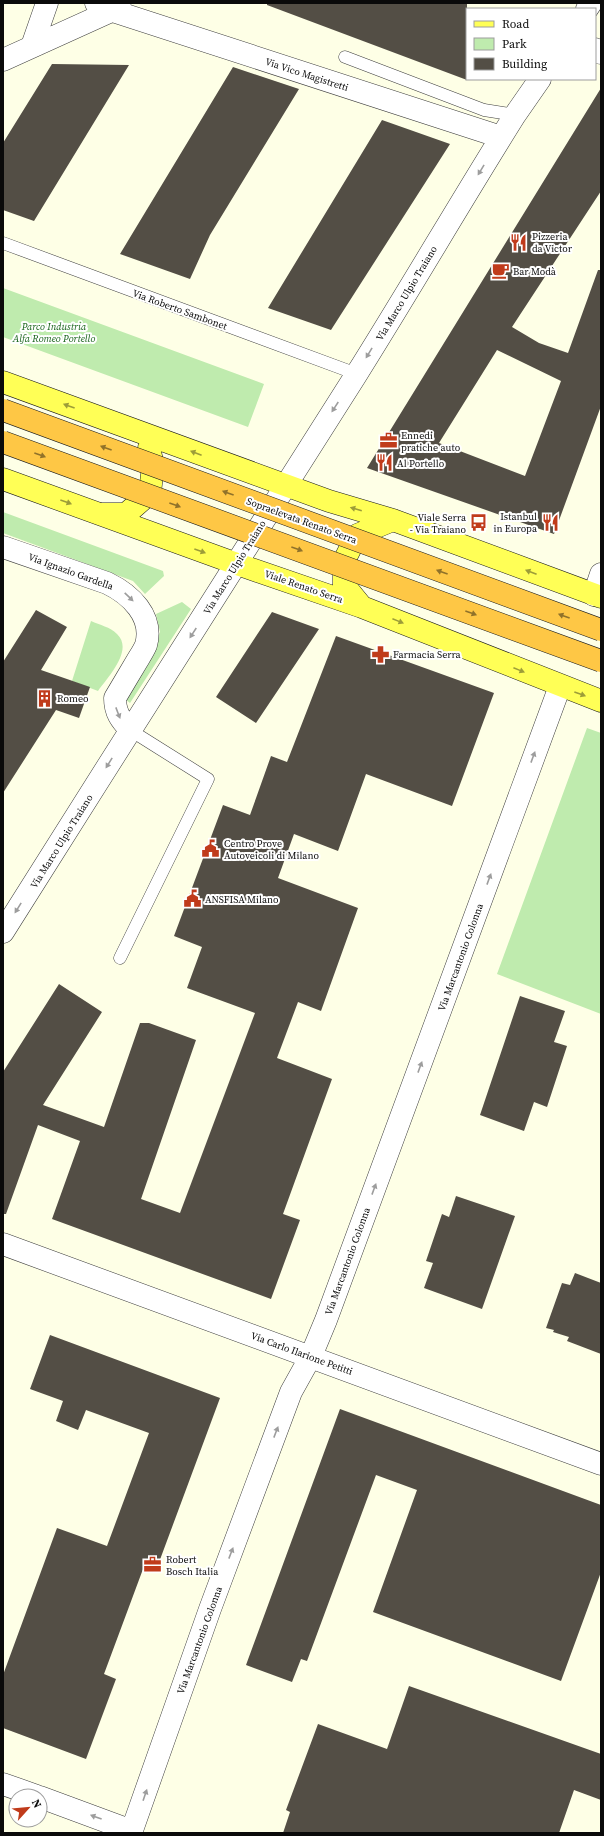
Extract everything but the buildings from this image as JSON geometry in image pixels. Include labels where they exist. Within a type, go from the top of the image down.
[{"type":"highway","name":"Sopraelevata Renato Serra","points":[[3,410],[601,630]]},
{"type":"highway","points":[[3,442],[601,661]]},
{"type":"main road","points":[[3,382],[329,501],[393,520],[598,596]]},
{"type":"main road","points":[[98,514],[126,514],[150,493],[153,465],[145,433]]},
{"type":"main road","name":"Viale Renato Serra","points":[[3,480],[362,607],[601,702]]},
{"type":"main road","points":[[362,607],[344,585],[344,561],[357,535],[393,520]]},
{"type":"street","points":[[32,46],[47,3]]},
{"type":"street","points":[[3,60],[113,6]]},
{"type":"street","name":"Via Vico Magistretti","points":[[113,6],[501,137]]},
{"type":"street","name":"Via Marco Ulpio Traiano","points":[[3,932],[130,730],[237,564],[285,485],[357,374],[501,137],[539,80]]},
{"type":"street","name":"Via Ignazio Gardella","points":[[3,547],[121,589],[132,599],[141,611],[146,622],[146,646],[115,698],[115,707],[120,719],[130,730]]},
{"type":"street","points":[[598,596],[601,574]]},
{"type":"street","name":"Via Marcantonio Colonna","points":[[132,1832],[210,1609],[291,1392],[311,1356],[447,994],[560,686]]},
{"type":"street","name":"Via Carlo Ilarione Petitti","points":[[3,1244],[311,1356],[601,1464]]},
{"type":"street","points":[[3,1784],[14,1788]]},
{"type":"street","points":[[48,1800],[132,1832]]},
{"type":"lane","points":[[345,57],[484,110],[515,115]]},
{"type":"lane","name":"Via Roberto Sambonet","points":[[3,243],[357,374]]},
{"type":"lane","points":[[120,958],[208,779],[130,730]]},
{"type":"green space","name":"Parco Industria Alfa Romeo Portello","points":[[3,288],[264,384],[248,427],[3,337]]},
{"type":"green space","points":[[3,512],[163,571],[164,576],[145,594],[133,581],[3,533]]},
{"type":"green space","points":[[182,602],[191,609],[130,703],[125,699],[155,648],[160,632],[156,614]]},
{"type":"green space","points":[[91,621],[108,628],[117,634],[121,640],[123,648],[118,663],[98,691],[72,681]]},
{"type":"green space","points":[[587,728],[601,733],[601,1014],[497,974]]},
{"type":"place","name":"Pizzeria da Victor","points":[[519,242]]},
{"type":"place","name":"Bar Modà","points":[[500,271]]},
{"type":"place","name":"Ennedi pratiche auto","points":[[388,441]]},
{"type":"place","name":"Al Portello","points":[[384,463]]},
{"type":"place","name":"Istanbul in Europa","points":[[550,522]]},
{"type":"place","name":"Viale Serra - Via Traiano","points":[[479,523]]},
{"type":"place","name":"Farmacia Serra","points":[[380,654]]},
{"type":"place","name":"Romeo","points":[[44,698]]},
{"type":"place","name":"Centro Prove Autoveicoli di Milano","points":[[211,849]]},
{"type":"place","name":"ANSFISA Milano","points":[[192,899]]},
{"type":"place","name":"Robert Bosch Italia","points":[[153,1565]]}]
